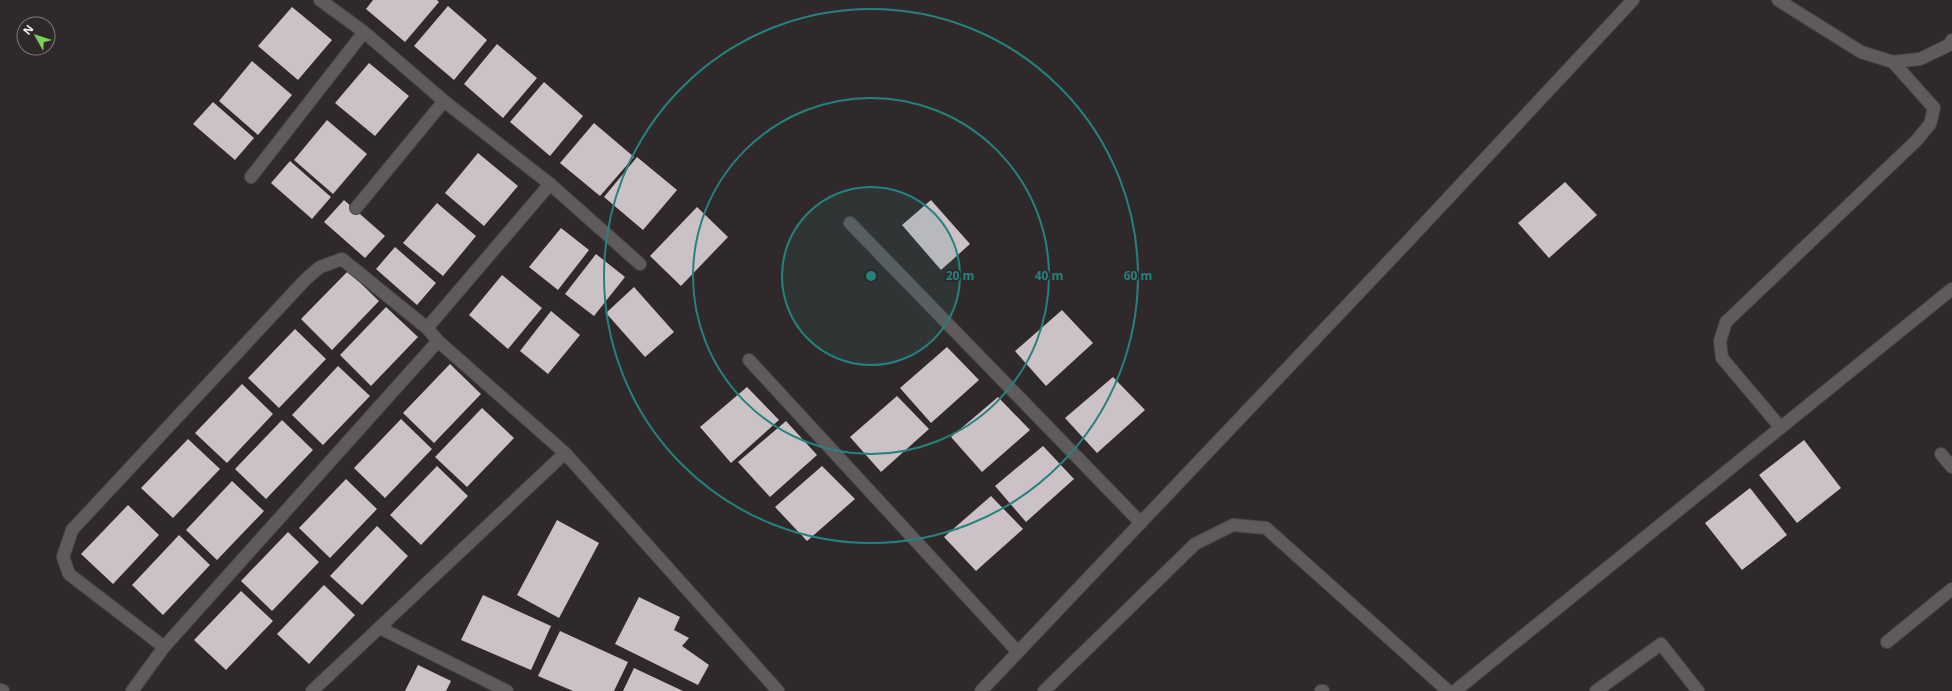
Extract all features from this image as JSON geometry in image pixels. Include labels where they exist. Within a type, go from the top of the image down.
[{"type":"street","points":[[320,0],[364,32],[444,101],[550,184],[640,264]]},
{"type":"street","points":[[981,691],[1409,240],[1633,0]]},
{"type":"street","points":[[1778,0],[1861,52],[1893,62],[1920,59],[1951,45]]},
{"type":"street","points":[[251,177],[364,32]]},
{"type":"street","points":[[1781,428],[1722,358],[1720,341],[1726,322],[1916,141],[1930,124],[1934,108],[1893,62]]},
{"type":"street","points":[[356,208],[444,101]]},
{"type":"street","points":[[427,328],[550,184]]},
{"type":"street","points":[[850,223],[1141,524]]},
{"type":"street","points":[[164,647],[69,574],[63,557],[72,530],[306,279],[320,267],[342,259],[427,328],[438,341],[565,453],[778,691]]},
{"type":"street","points":[[1455,691],[1952,289]]},
{"type":"street","points":[[132,691],[164,647],[438,341]]},
{"type":"street","points":[[749,360],[1018,652]]},
{"type":"street","points":[[312,691],[565,453]]},
{"type":"street","points":[[1941,454],[1952,466]]},
{"type":"street","points":[[1044,691],[1195,544],[1233,525],[1266,528],[1448,691]]},
{"type":"street","points":[[1887,642],[1952,589]]},
{"type":"street","points":[[380,628],[507,691]]},
{"type":"street","points":[[1596,691],[1661,644],[1698,691]]},
{"type":"building","points":[[373,0],[437,0],[439,2],[405,42],[366,9]]},
{"type":"building","points":[[448,6],[487,40],[454,80],[414,46]]},
{"type":"building","points":[[292,7],[332,40],[298,80],[258,46]]},
{"type":"building","points":[[497,44],[537,78],[503,118],[464,84]]},
{"type":"building","points":[[252,61],[292,95],[258,135],[219,101]]},
{"type":"building","points":[[369,63],[409,96],[375,136],[335,103]]},
{"type":"building","points":[[544,82],[583,116],[550,156],[510,122]]},
{"type":"building","points":[[213,102],[254,138],[235,160],[193,124]]},
{"type":"building","points":[[327,120],[367,154],[333,194],[294,160]]},
{"type":"building","points":[[594,123],[634,157],[600,196],[560,163]]},
{"type":"building","points":[[478,153],[518,186],[484,226],[445,193]]},
{"type":"building","points":[[637,157],[677,190],[643,230],[604,197]]},
{"type":"building","points":[[290,161],[331,197],[312,219],[271,183]]},
{"type":"building","points":[[1565,182],[1597,215],[1549,258],[1518,223]]},
{"type":"building","points":[[344,200],[385,236],[365,258],[324,222]]},
{"type":"building","points":[[931,200],[970,244],[941,270],[902,225]]},
{"type":"building","points":[[437,203],[476,236],[443,276],[403,243]]},
{"type":"building","points":[[697,207],[728,237],[681,286],[650,256]]},
{"type":"building","points":[[561,228],[589,250],[558,290],[529,267]]},
{"type":"building","points":[[395,247],[436,283],[417,305],[376,269]]},
{"type":"building","points":[[596,254],[625,277],[594,316],[565,294]]},
{"type":"building","points":[[348,271],[379,301],[332,350],[301,319]]},
{"type":"building","points":[[502,275],[542,308],[508,349],[469,315]]},
{"type":"building","points":[[634,287],[674,332],[645,357],[606,313]]},
{"type":"building","points":[[386,307],[418,337],[371,386],[340,355]]},
{"type":"building","points":[[1062,310],[1093,343],[1046,386],[1015,351]]},
{"type":"building","points":[[551,311],[580,335],[548,374],[520,351]]},
{"type":"building","points":[[295,329],[326,359],[279,408],[248,378]]},
{"type":"building","points":[[947,347],[979,380],[931,423],[900,388]]},
{"type":"building","points":[[450,364],[481,394],[434,443],[403,413]]},
{"type":"building","points":[[338,366],[370,396],[323,445],[292,415]]},
{"type":"building","points":[[1113,377],[1145,410],[1097,453],[1065,418]]},
{"type":"building","points":[[242,384],[273,414],[227,463],[195,433]]},
{"type":"building","points":[[747,387],[779,420],[731,463],[700,427]]},
{"type":"building","points":[[897,396],[929,429],[881,472],[850,437]]},
{"type":"building","points":[[998,397],[1030,430],[982,472],[951,437]]},
{"type":"building","points":[[482,408],[514,438],[467,487],[435,457]]},
{"type":"building","points":[[401,419],[432,449],[385,498],[354,468]]},
{"type":"building","points":[[282,420],[313,450],[266,499],[235,469]]},
{"type":"building","points":[[786,421],[817,455],[770,497],[738,462]]},
{"type":"building","points":[[188,439],[220,469],[173,518],[141,488]]},
{"type":"building","points":[[1804,440],[1841,488],[1797,523],[1759,475]]},
{"type":"building","points":[[1043,446],[1074,479],[1026,522],[995,486]]},
{"type":"building","points":[[437,466],[468,496],[421,545],[390,515]]},
{"type":"building","points":[[822,466],[855,499],[807,541],[775,507]]},
{"type":"building","points":[[346,479],[377,509],[330,558],[299,528]]},
{"type":"building","points":[[232,481],[264,511],[217,560],[186,530]]},
{"type":"building","points":[[1750,488],[1787,535],[1742,570],[1705,523]]},
{"type":"building","points":[[991,496],[1023,529],[976,571],[944,537]]},
{"type":"building","points":[[128,505],[159,535],[113,584],[81,554]]},
{"type":"building","points":[[557,520],[599,543],[559,618],[517,595]]},
{"type":"building","points":[[377,526],[408,556],[362,605],[330,576]]},
{"type":"building","points":[[288,532],[319,562],[272,611],[241,581]]},
{"type":"building","points":[[179,535],[210,565],[163,615],[132,585]]},
{"type":"building","points":[[324,585],[355,615],[309,664],[277,634]]},
{"type":"building","points":[[241,591],[273,621],[226,670],[194,640]]},
{"type":"building","points":[[483,595],[551,626],[531,670],[461,640]]},
{"type":"building","points":[[639,597],[680,617],[674,630],[689,638],[682,646],[709,665],[698,685],[615,644]]},
{"type":"building","points":[[560,631],[628,662],[614,691],[573,691],[538,676]]},
{"type":"building","points":[[418,665],[451,681],[446,691],[405,691]]},
{"type":"building","points":[[634,668],[683,691],[623,691]]}]
